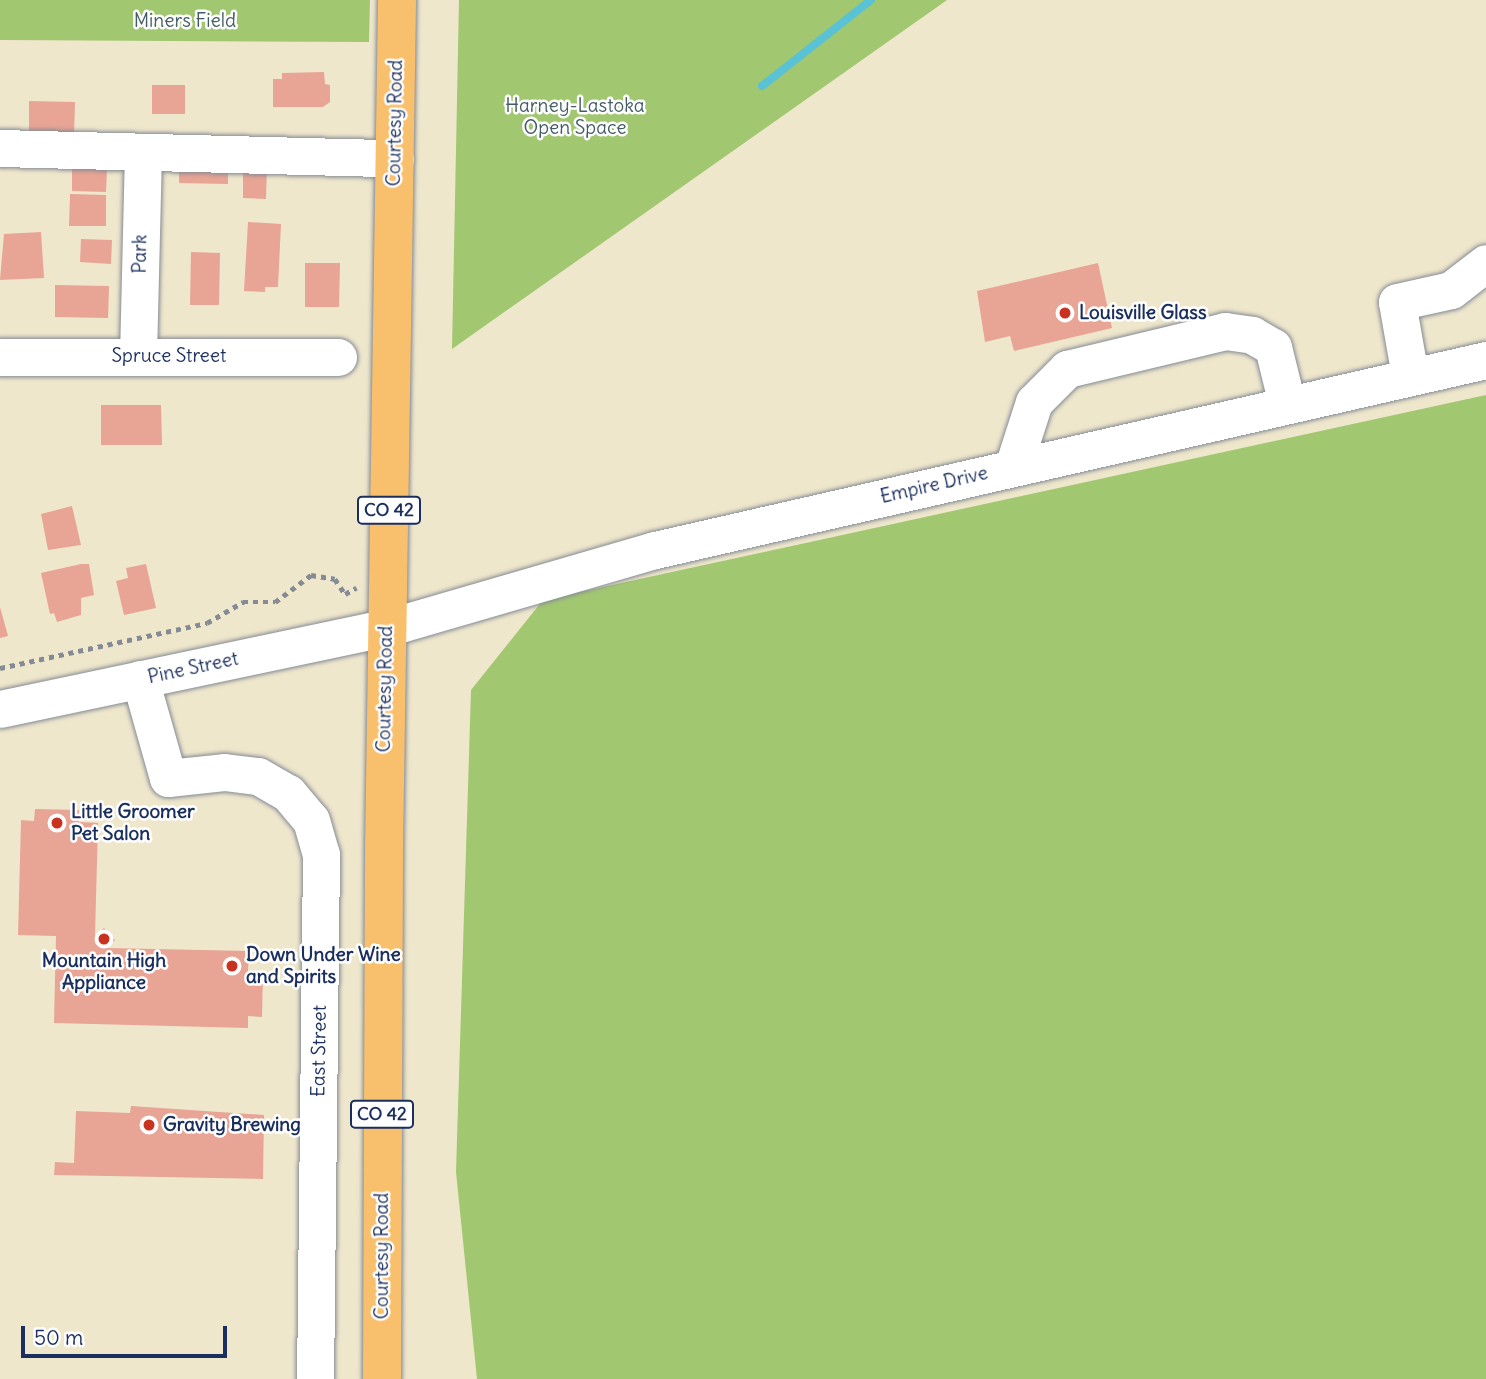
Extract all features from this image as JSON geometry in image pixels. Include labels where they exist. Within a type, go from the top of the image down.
[{"type":"main road","name":"Courtesy Road","points":[[382,1379],[386,628],[397,0]]},
{"type":"street","points":[[0,148],[394,158]]},
{"type":"street","name":"Park","points":[[138,356],[143,152]]},
{"type":"street","points":[[1410,376],[1396,302],[1451,290],[1486,263]]},
{"type":"street","points":[[1013,467],[1034,402],[1067,369],[1225,331],[1252,335],[1273,347],[1287,404]]},
{"type":"street","name":"Spruce Street","points":[[0,358],[338,357]]},
{"type":"street","name":"Empire Drive","points":[[386,628],[655,550],[1486,359]]},
{"type":"street","name":"Pine Street","points":[[0,709],[386,628]]},
{"type":"street","name":"East Street","points":[[141,678],[168,778],[224,772],[258,776],[288,793],[310,820],[321,853],[315,1379]]},
{"type":"path","points":[[0,668],[207,623],[243,602],[275,602],[311,575],[335,579],[345,594],[361,580],[387,576]]},
{"type":"green space","name":"Miners Field","points":[[0,0],[370,0],[369,42],[0,40]]},
{"type":"green space","name":"Harney-Lastoka Open Space","points":[[459,0],[947,0],[452,349]]},
{"type":"green space","points":[[1486,395],[1486,1379],[477,1379],[456,1172],[471,690],[543,600]]},
{"type":"building","points":[[324,72],[325,84],[330,85],[330,102],[323,107],[273,107],[273,79],[282,79],[282,73]]},
{"type":"building","points":[[152,85],[185,85],[185,114],[152,114]]},
{"type":"building","points":[[29,101],[75,102],[74,136],[29,135]]},
{"type":"building","points":[[243,165],[267,166],[266,199],[243,198]]},
{"type":"building","points":[[179,166],[228,166],[228,184],[179,183]]},
{"type":"building","points":[[72,167],[107,168],[106,192],[72,191]]},
{"type":"building","points":[[70,194],[106,195],[106,226],[69,226]]},
{"type":"building","points":[[248,222],[281,224],[278,287],[265,287],[265,292],[244,291]]},
{"type":"building","points":[[41,232],[44,278],[0,280],[4,234]]},
{"type":"building","points":[[81,239],[112,240],[111,264],[80,262]]},
{"type":"building","points":[[191,252],[220,253],[219,305],[190,305]]},
{"type":"building","points":[[305,263],[340,263],[339,307],[305,307]]},
{"type":"building","points":[[1098,263],[1112,328],[1014,351],[1010,336],[985,342],[977,291]]},
{"type":"building","points":[[55,285],[109,286],[108,318],[55,317]]},
{"type":"building","points":[[101,405],[161,405],[162,445],[101,445]]},
{"type":"building","points":[[72,506],[81,545],[48,550],[41,514]]},
{"type":"building","points":[[89,564],[94,595],[81,598],[81,615],[57,622],[54,613],[50,614],[41,573]]},
{"type":"building","points":[[146,564],[156,608],[124,615],[116,581],[128,578],[126,568]]},
{"type":"building","points":[[0,607],[8,636],[0,638]]},
{"type":"building","points":[[35,809],[79,810],[79,822],[98,823],[95,936],[104,928],[115,940],[107,948],[249,951],[248,971],[263,972],[262,1017],[248,1016],[248,1028],[54,1023],[56,936],[18,935],[21,820],[34,821]]},
{"type":"building","points":[[131,1106],[264,1115],[263,1179],[54,1175],[55,1162],[74,1163],[76,1111],[130,1113]]},
{"type":"waterway","points":[[762,86],[871,0]]},
{"type":"place","name":"Louisville Glass","points":[[1065,313]]},
{"type":"place","name":"Little Groomer Pet Salon","points":[[57,823]]},
{"type":"place","name":"Mountain High Appliance","points":[[104,939]]},
{"type":"place","name":"Down Under Wine and Spirits","points":[[232,966]]},
{"type":"place","name":"Gravity Brewing","points":[[149,1125]]}]
